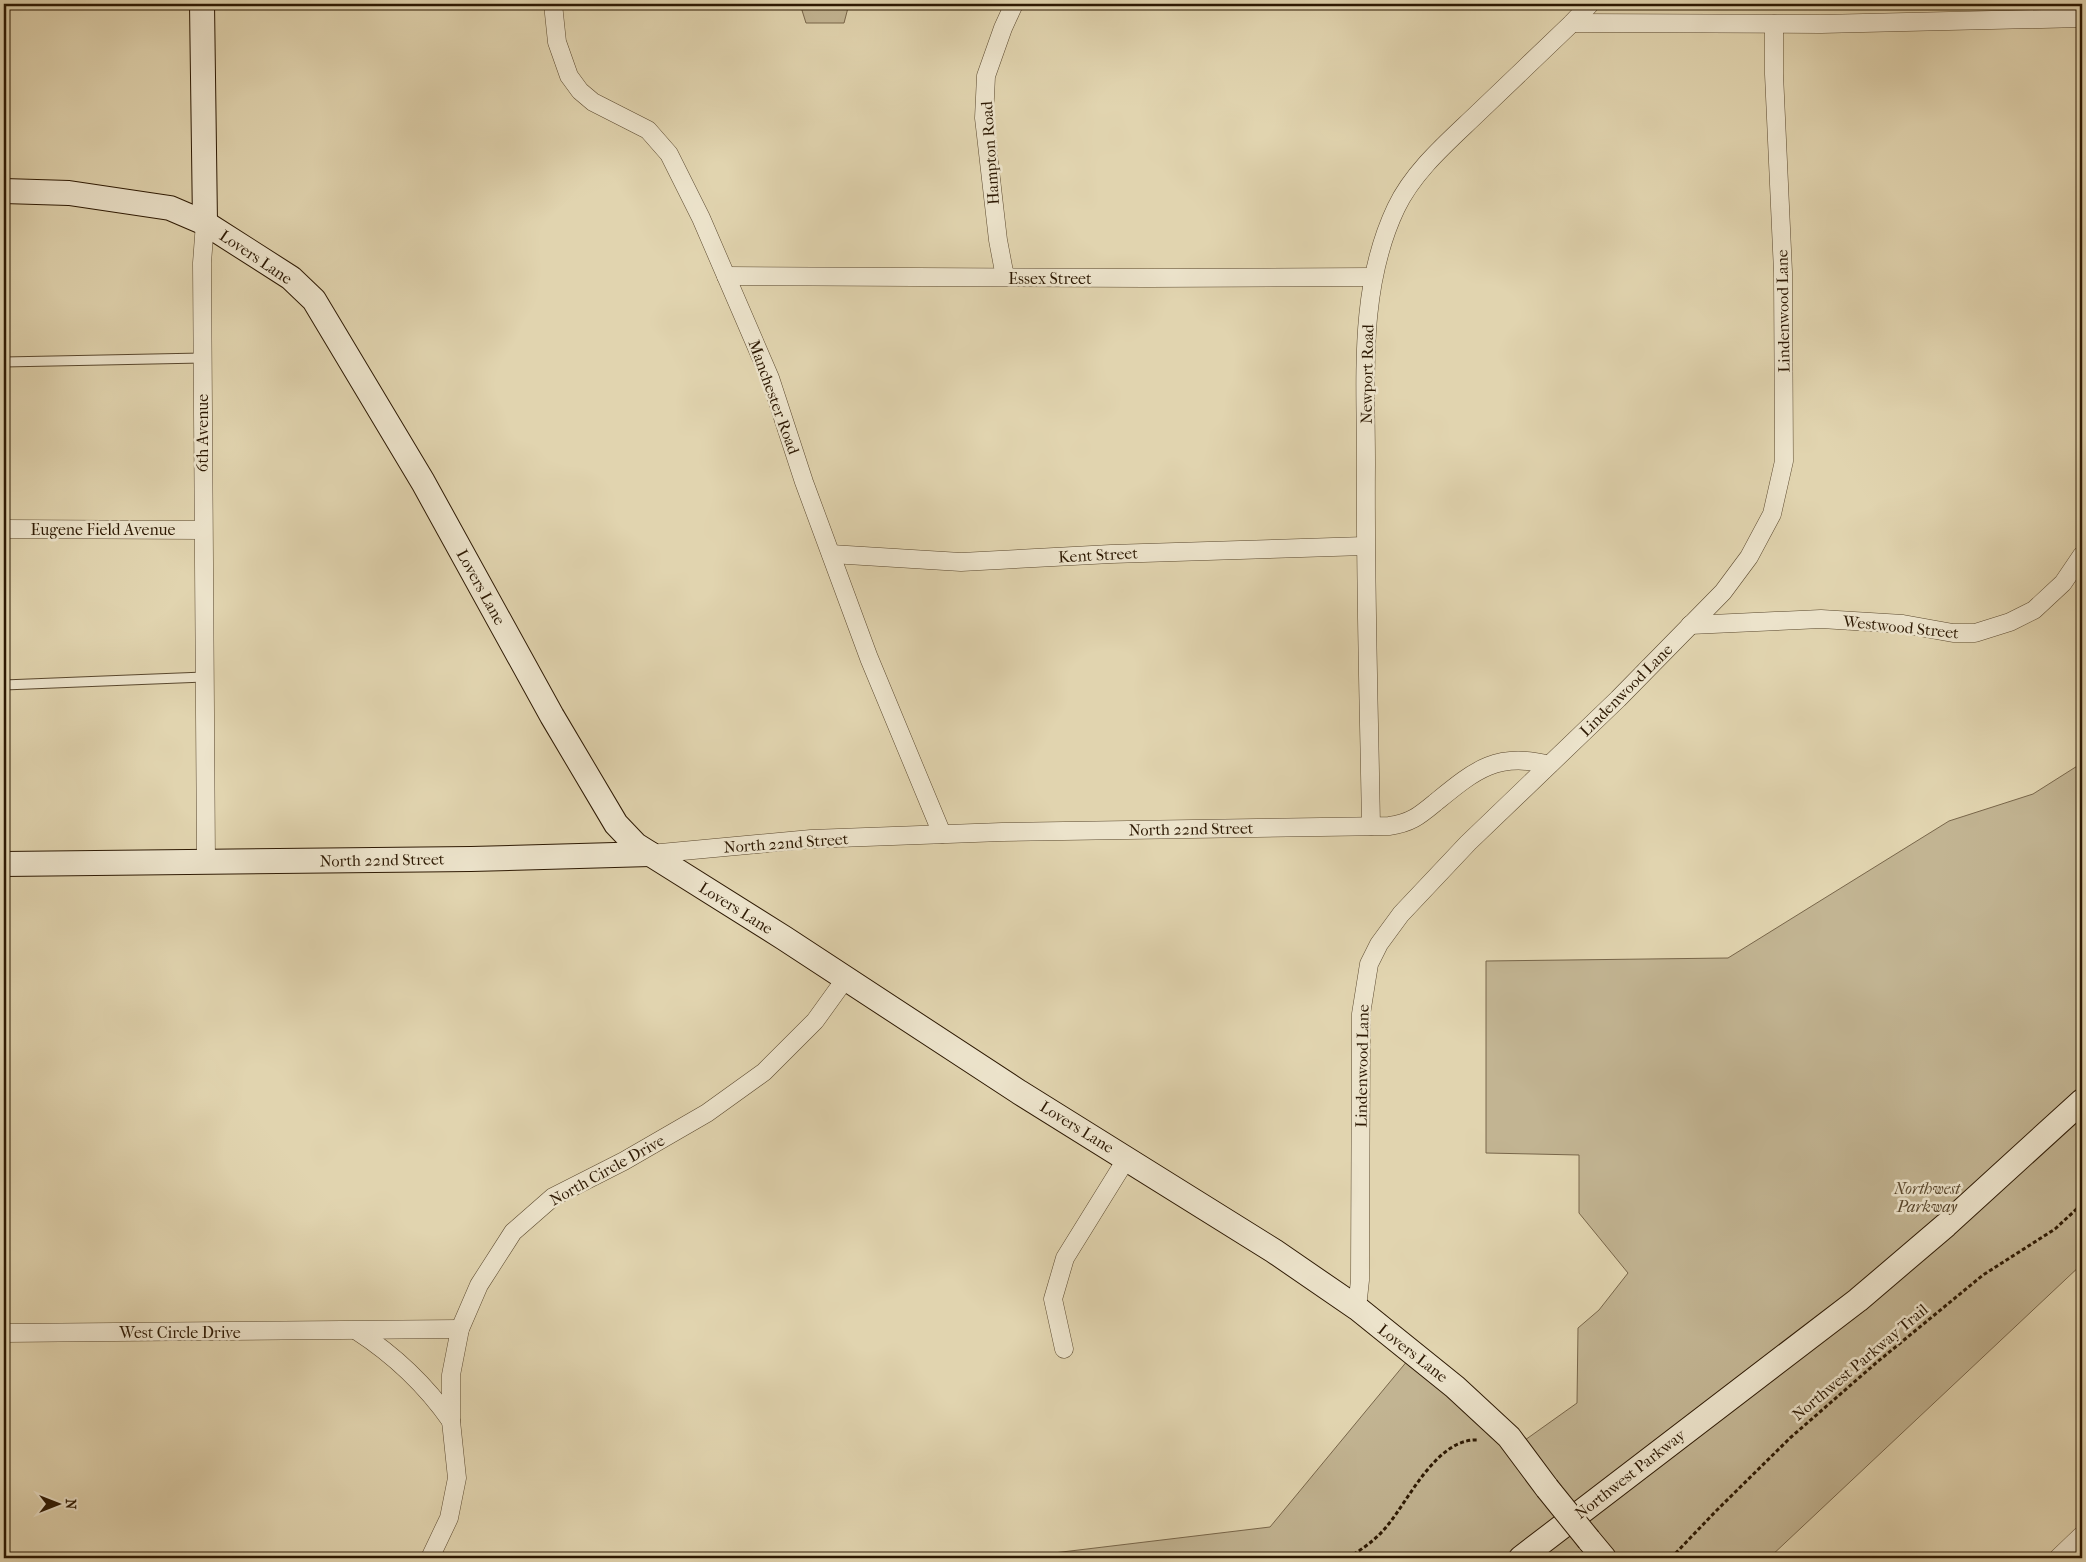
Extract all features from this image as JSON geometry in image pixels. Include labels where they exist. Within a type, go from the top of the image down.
[{"type":"street","name":"6th Avenue","points":[[202,4],[205,222],[202,263],[202,530],[206,862]]},
{"type":"street","name":"Manchester Road","points":[[553,4],[557,42],[569,76],[580,91],[593,102],[648,130],[669,154],[701,218],[770,378],[804,482],[869,658],[942,834]]},
{"type":"street","name":"Hampton Road","points":[[1005,277],[998,240],[984,118],[986,76],[1003,28],[1014,4]]},
{"type":"street","name":"Newport Road","points":[[1371,826],[1365,546],[1366,342],[1373,277],[1379,251],[1396,207],[1413,180],[1456,134],[1590,4]]},
{"type":"street","points":[[1572,23],[1774,24],[2082,18]]},
{"type":"street","name":"Lindenwood Lane","points":[[1357,1308],[1360,1280],[1361,1014],[1369,964],[1379,944],[1401,914],[1468,843],[1723,592],[1749,557],[1772,514],[1784,462],[1783,272],[1774,74],[1774,24]]},
{"type":"street","name":"Lovers Lane","points":[[4,191],[69,193],[170,208],[205,222],[290,278],[314,300],[423,482],[552,716],[616,824],[636,845],[846,978],[1019,1092],[1274,1251],[1357,1308],[1456,1386],[1509,1437],[1600,1554]]},
{"type":"street","name":"Essex Street","points":[[726,276],[1373,277]]},
{"type":"street","name":"Eugene Field Avenue","points":[[4,529],[202,530]]},
{"type":"street","name":"Kent Street","points":[[831,554],[961,562],[1111,554],[1365,546]]},
{"type":"street","name":"Westwood Street","points":[[1690,625],[1821,619],[1903,624],[1953,633],[1975,633],[2010,622],[2034,610],[2063,583],[2082,555]]},
{"type":"street","name":"North 22nd Street","points":[[4,864],[471,859],[650,854],[811,839],[942,834],[1406,824],[1475,772],[1492,763],[1509,761],[1535,762],[1549,765]]},
{"type":"street","name":"North Circle Drive","points":[[430,1558],[449,1518],[457,1478],[451,1421],[451,1375],[460,1329],[479,1286],[512,1232],[553,1197],[624,1162],[707,1113],[764,1072],[815,1021],[846,978]]},
{"type":"street","name":"Northwest Parkway","points":[[1521,1558],[1858,1300],[1946,1225],[2082,1101]]},
{"type":"street","points":[[1064,1349],[1053,1299],[1065,1258],[1127,1158]]},
{"type":"street","name":"West Circle Drive","points":[[4,1333],[460,1329]]},
{"type":"street","points":[[356,1331],[383,1348],[414,1375],[451,1421]]},
{"type":"street","points":[[2058,1558],[2082,1535]]},
{"type":"lane","points":[[4,362],[202,358]]},
{"type":"lane","points":[[4,685],[204,677]]},
{"type":"path","name":"Northwest Parkway Trail","points":[[1671,1558],[1790,1438],[1876,1362],[1984,1275],[2055,1229],[2082,1204]]},
{"type":"path","points":[[1348,1558],[1369,1544],[1386,1527],[1417,1481],[1435,1461],[1455,1446],[1474,1440],[1483,1440]]},
{"type":"green space","points":[[800,4],[849,4],[844,23],[806,23]]},
{"type":"green space","name":"Northwest Parkway","points":[[2082,763],[2082,1264],[1769,1558],[1012,1558],[1270,1527],[1408,1360],[1511,1450],[1577,1403],[1578,1328],[1599,1310],[1628,1273],[1579,1213],[1579,1155],[1486,1153],[1486,961],[1728,958],[1949,821],[2033,794]]}]
